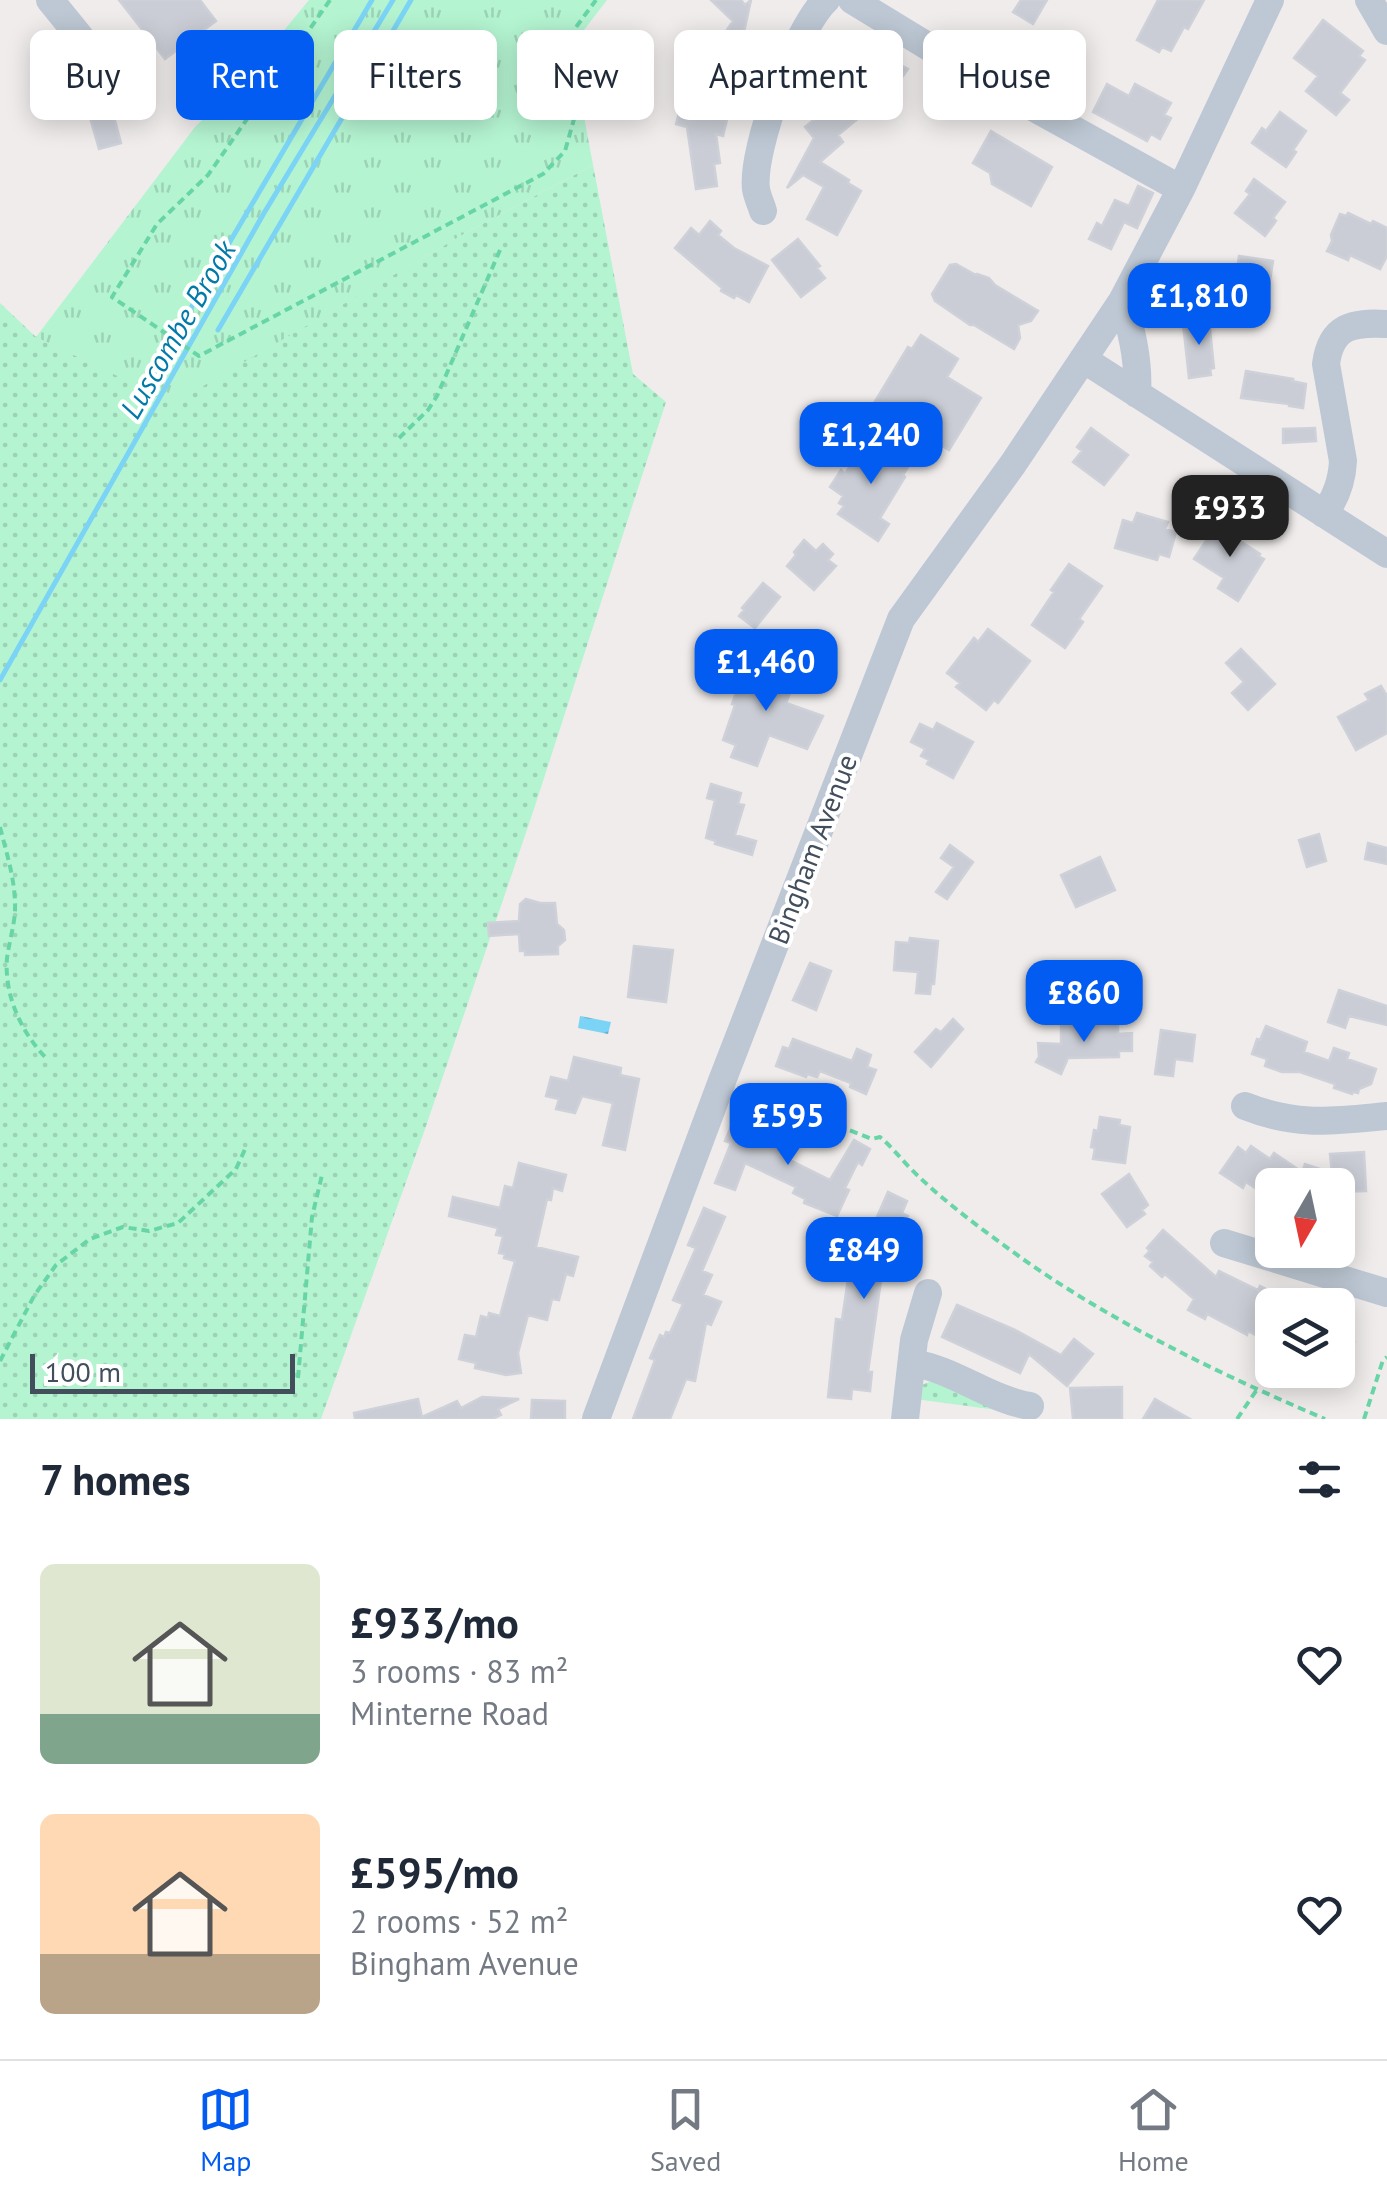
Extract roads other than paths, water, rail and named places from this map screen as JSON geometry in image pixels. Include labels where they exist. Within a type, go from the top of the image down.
[{"type":"street","points":[[50,0],[74,30]]},
{"type":"street","points":[[763,211],[756,188],[757,169],[774,101],[800,38],[826,0]]},
{"type":"street","name":"Bingham Avenue","points":[[596,1419],[901,619],[1013,464],[1122,301],[1181,189],[1270,0]]},
{"type":"street","points":[[1369,0],[1387,31]]},
{"type":"street","points":[[859,1],[990,84],[1181,189]]},
{"type":"street","points":[[1122,301],[1138,376],[1137,394]]},
{"type":"street","points":[[1324,514],[1333,502],[1343,461],[1326,364],[1328,348],[1336,334],[1350,326],[1387,324]]},
{"type":"street","points":[[1084,359],[1387,554]]},
{"type":"street","points":[[1246,1106],[1298,1121],[1387,1116]]},
{"type":"street","points":[[1224,1243],[1387,1293]]},
{"type":"street","points":[[905,1419],[914,1340],[928,1293]]},
{"type":"street","points":[[912,1363],[1010,1403],[1030,1406]]},
{"type":"water","points":[[580,1016],[611,1022],[608,1034],[578,1028]]},
{"type":"waterway","points":[[188,313],[372,0]]},
{"type":"waterway","name":"Luscombe Brook","points":[[0,680],[264,213],[393,0]]},
{"type":"waterway","points":[[218,330],[411,0]]}]
